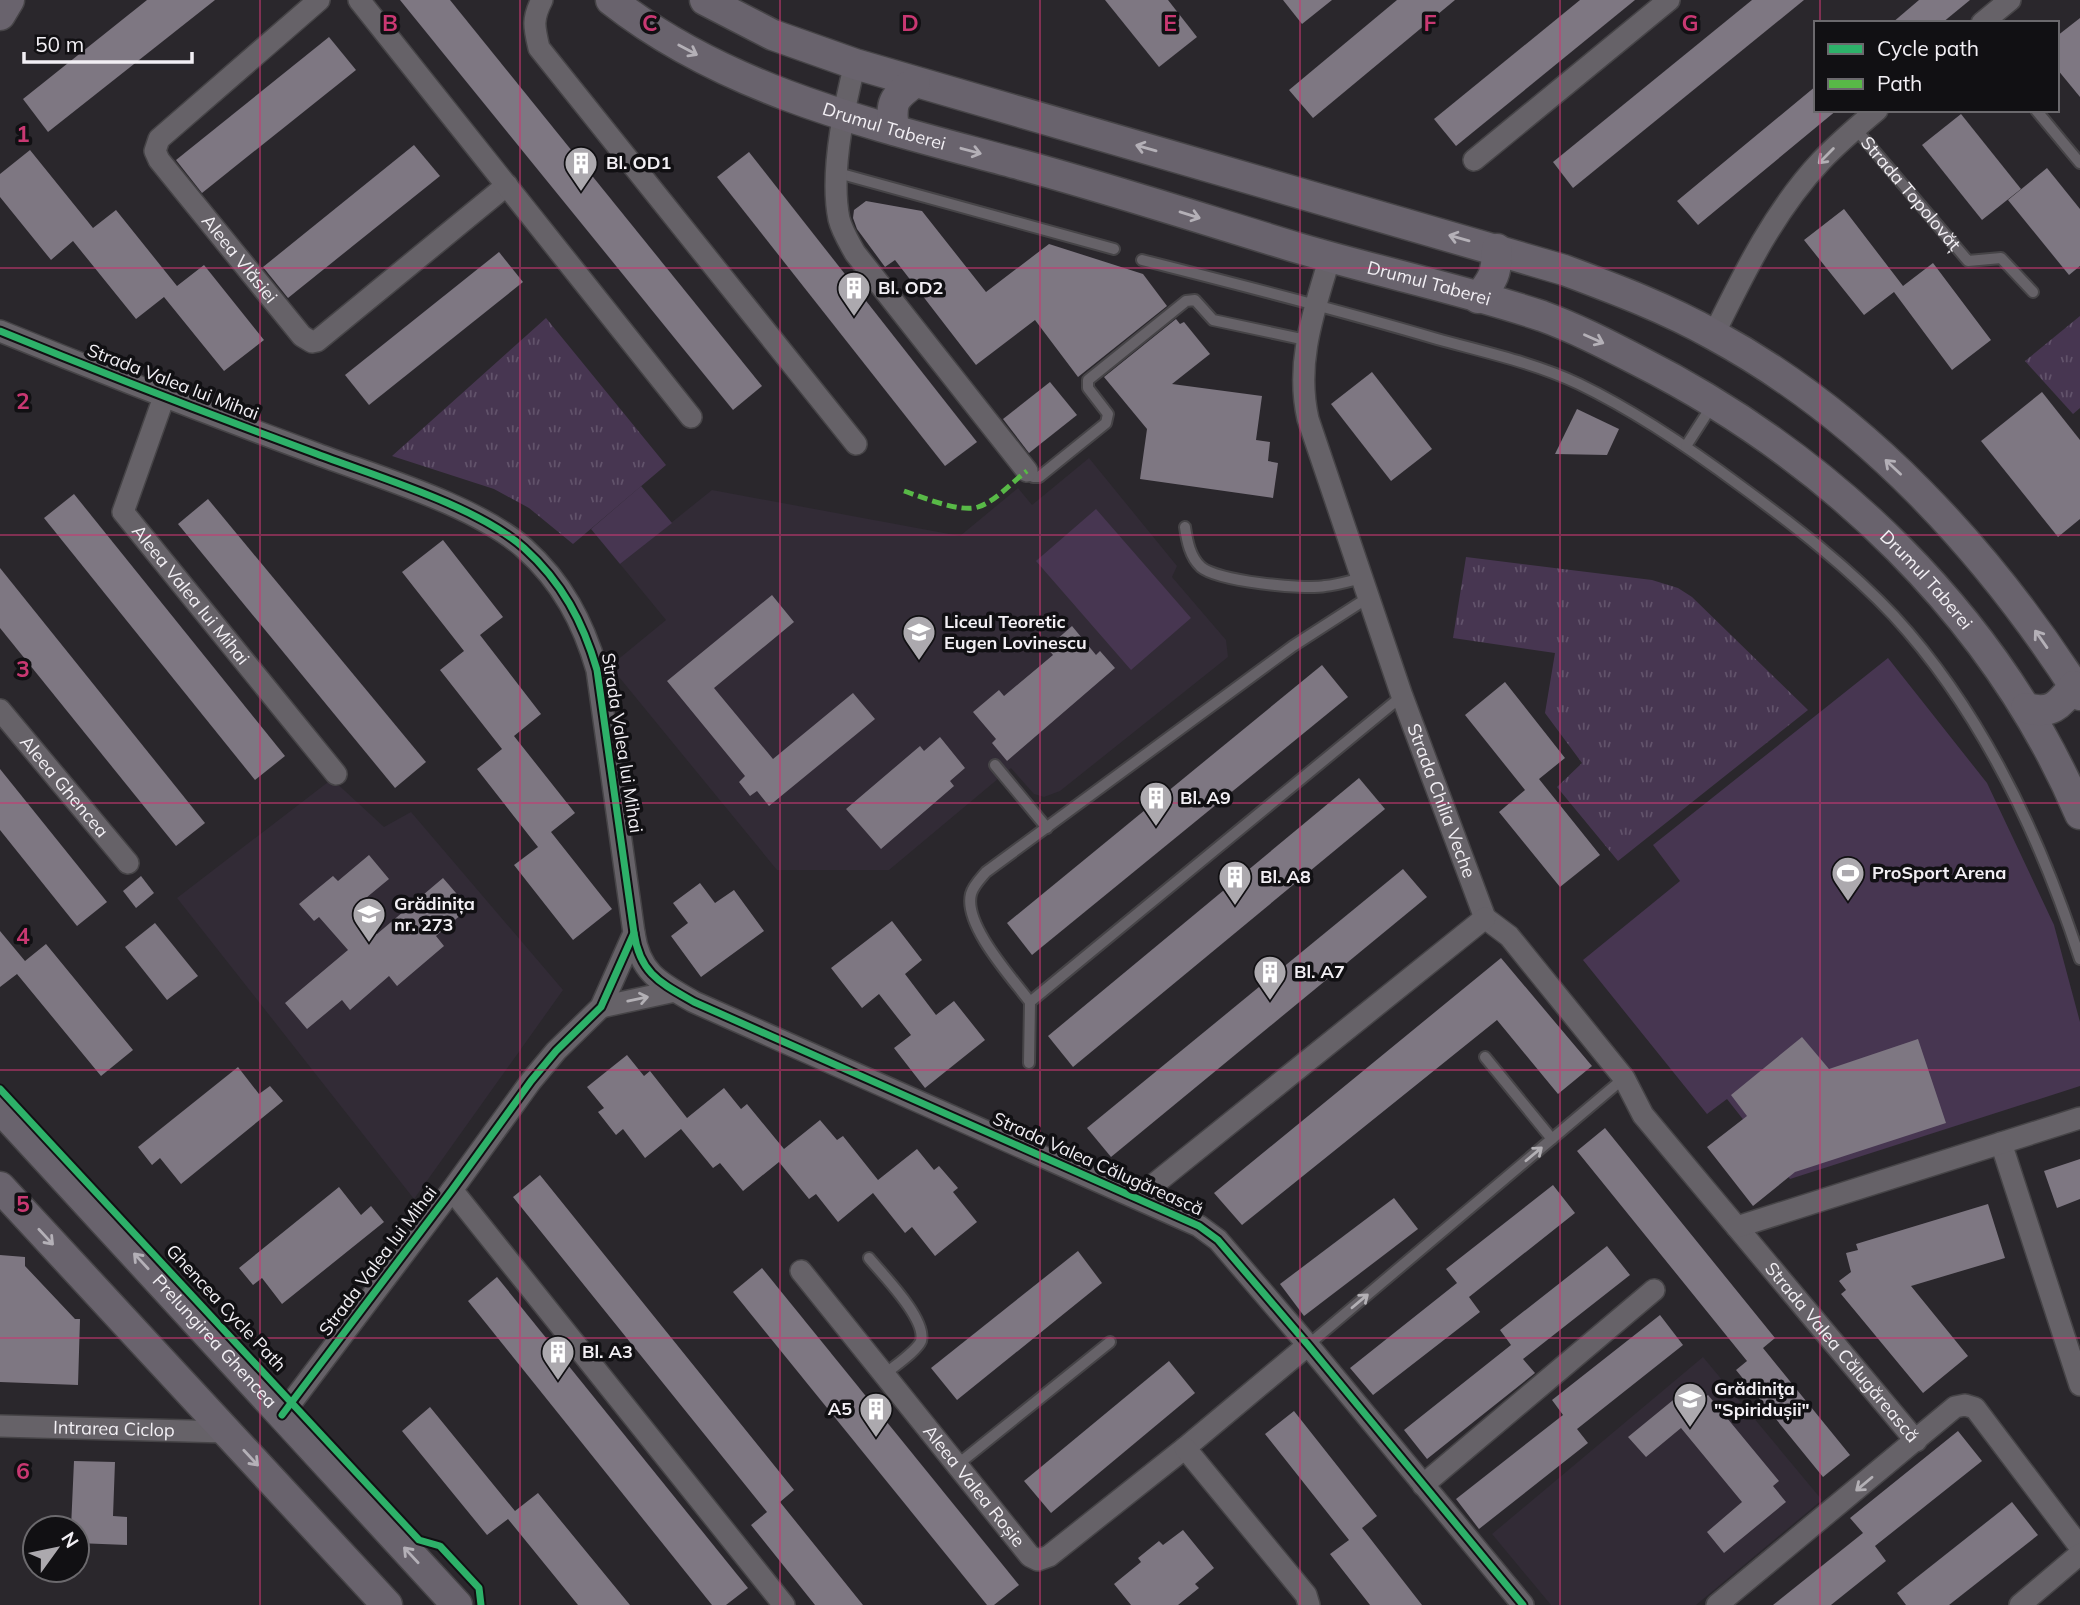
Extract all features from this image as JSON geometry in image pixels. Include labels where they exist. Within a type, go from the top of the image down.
[{"type":"main road","points":[[0,15],[9,0]]},
{"type":"main road","name":"Drumul Taberei","points":[[611,0],[672,42],[748,81],[842,115],[1072,178],[1330,257],[1545,317],[1600,341],[1714,402],[1784,449],[1834,488],[1883,533],[1928,580],[1966,624],[2026,708],[2072,764],[2080,814]]},
{"type":"main road","points":[[710,1],[773,35],[855,64],[1564,270],[1640,298],[1714,334],[1758,361],[1824,408],[1918,491],[1962,538],[2017,605],[2077,691],[2050,709],[2038,711],[2026,708]]},
{"type":"main road","points":[[894,130],[892,104],[900,93],[915,82]]},
{"type":"main road","points":[[1478,298],[1493,279],[1497,265],[1497,249]]},
{"type":"main road","points":[[1545,317],[1542,293],[1546,283],[1564,270]]},
{"type":"main road","name":"Prelungirea Ghencea","points":[[0,1108],[457,1605]]},
{"type":"main road","points":[[0,1187],[387,1605]]},
{"type":"street","name":"Aleea Vlăsiei","points":[[319,0],[159,139],[155,151],[159,160],[302,336],[312,342],[317,341],[507,185]]},
{"type":"street","points":[[359,0],[691,417]]},
{"type":"street","points":[[542,0],[534,15],[539,48],[856,444]]},
{"type":"street","points":[[1474,160],[1669,0]]},
{"type":"street","points":[[1984,21],[2010,0]]},
{"type":"street","points":[[855,64],[842,115],[838,173],[837,198],[846,238],[1027,471]]},
{"type":"street","name":"Strada Topolovăț","points":[[1714,334],[1774,222],[1821,161],[1875,112]]},
{"type":"street","name":"Strada Chilia Veche","points":[[1330,257],[1306,340],[1302,395],[1402,696],[1485,918]]},
{"type":"street","name":"Strada Valea lui Mihai","points":[[0,331],[164,397],[451,506],[488,524],[523,547],[554,580],[587,635],[597,670],[634,933],[601,1007],[556,1051],[531,1081],[282,1415]]},
{"type":"street","name":"Aleea Valea lui Mihai","points":[[164,397],[123,512],[335,774]]},
{"type":"street","name":"Aleea Ghencea","points":[[0,710],[128,863]]},
{"type":"street","points":[[1137,1198],[1485,918]]},
{"type":"street","name":"Strada Valea Călugărească","points":[[1485,918],[1509,936],[1624,1078],[1643,1115],[1916,1441],[1717,1605]]},
{"type":"street","name":"Strada Valea Călugărească","points":[[634,933],[636,949],[645,968],[660,983],[694,1002],[1199,1226],[1218,1240],[1523,1605]]},
{"type":"street","points":[[601,1007],[675,991]]},
{"type":"street","points":[[1737,1227],[2080,1118]]},
{"type":"street","points":[[2001,1143],[2080,1385]]},
{"type":"street","name":"Strada Valea lui Mihai","points":[[452,1190],[784,1605]]},
{"type":"street","name":"Aleea Valea Roșie","points":[[801,1271],[1030,1556],[1038,1560],[1049,1556],[1185,1448],[1308,1345]]},
{"type":"street","points":[[1423,1485],[1654,1290]]},
{"type":"street","points":[[1916,1441],[1955,1407],[1965,1405],[1975,1408],[2080,1547]]},
{"type":"street","name":"Intrarea Ciclop","points":[[0,1426],[226,1432]]},
{"type":"street","points":[[1185,1448],[1306,1595],[1309,1605]]},
{"type":"street","points":[[2020,1605],[2080,1554]]},
{"type":"lane","points":[[2038,112],[2080,163]]},
{"type":"lane","name":"Strada Topolovăț","points":[[1855,128],[1968,261],[2001,258],[2033,292]]},
{"type":"lane","points":[[838,173],[1114,248]]},
{"type":"lane","points":[[1142,260],[1316,304],[1523,364],[1578,384],[1686,446],[1767,505],[1841,565],[1909,634],[1984,739],[2060,898],[2080,959]]},
{"type":"lane","points":[[1027,471],[1033,477],[1039,477],[1106,423],[1108,414],[1088,388],[1088,380],[1186,301],[1195,300],[1213,320],[1306,340]]},
{"type":"lane","points":[[1686,446],[1714,402]]},
{"type":"lane","points":[[1185,527],[1189,547],[1196,561],[1202,568],[1220,576],[1267,583],[1365,587]]},
{"type":"lane","points":[[1029,1063],[1030,1002],[979,934],[970,896],[977,883],[986,872],[1293,646],[1365,587]]},
{"type":"lane","points":[[1030,1002],[1402,696]]},
{"type":"lane","points":[[995,765],[1047,828]]},
{"type":"lane","points":[[1485,1057],[1552,1139]]},
{"type":"lane","points":[[1308,1345],[1624,1078]]},
{"type":"lane","points":[[869,1258],[913,1312],[920,1329],[921,1341],[914,1350],[884,1375]]},
{"type":"lane","points":[[957,1465],[1111,1342]]},
{"type":"shaded area","name":"Liceul Teoretic Eugen Lovinescu","points":[[1089,458],[1177,566],[1172,577],[1226,640],[1228,657],[1060,791],[1044,797],[1034,794],[1011,768],[889,870],[777,870],[610,666],[666,620],[620,564],[712,490],[960,536],[1018,488],[1032,505]]},
{"type":"shaded area","name":"Grădinița nr. 273","points":[[332,779],[384,827],[411,812],[563,990],[414,1199],[177,898]]},
{"type":"shaded area","name":"Grădiniţa \"Spiridușii\"","points":[[1703,1357],[1822,1500],[1696,1605],[1551,1605],[1492,1534]]},
{"type":"green space","points":[[2080,316],[2080,408],[2073,414],[2025,361]]},
{"type":"green space","points":[[546,318],[666,465],[573,544],[529,508],[494,489],[392,456]]},
{"type":"green space","points":[[641,486],[672,523],[620,564],[591,529]]},
{"type":"green space","points":[[1096,509],[1191,618],[1131,670],[1036,561]]},
{"type":"green space","points":[[1466,557],[1652,580],[1678,588],[1692,597],[1808,710],[1618,861],[1557,787],[1582,763],[1545,713],[1555,653],[1453,638]]},
{"type":"green space","name":"ProSport Arena","points":[[1888,658],[1987,783],[2054,925],[2080,1022],[2080,1086],[1790,1179],[1727,1099],[1707,1114],[1583,960],[1680,881],[1653,845]]},
{"type":"building","points":[[147,0],[215,0],[48,132],[23,99]]},
{"type":"building","name":"Bl. OD1","points":[[400,0],[450,0],[762,386],[733,410]]},
{"type":"building","points":[[1105,0],[1168,0],[1197,37],[1159,67]]},
{"type":"building","points":[[1283,0],[1332,0],[1302,24]]},
{"type":"building","points":[[1397,0],[1455,0],[1313,118],[1289,90]]},
{"type":"building","points":[[1580,0],[1635,0],[1456,146],[1434,119]]},
{"type":"building","points":[[1752,0],[1804,0],[1573,188],[1553,162]]},
{"type":"building","points":[[1919,0],[1970,0],[1944,21],[1894,21]]},
{"type":"building","points":[[2080,18],[2080,97],[2059,71],[2059,34]]},
{"type":"building","points":[[329,37],[356,70],[202,193],[176,160]]},
{"type":"building","points":[[1814,88],[1814,112],[1835,112],[1698,225],[1677,201]]},
{"type":"building","points":[[1961,114],[2021,189],[1982,220],[1922,145]]},
{"type":"building","points":[[414,145],[440,176],[288,298],[263,267]]},
{"type":"building","points":[[30,150],[93,228],[116,210],[177,286],[204,265],[264,340],[224,371],[164,297],[136,319],[73,241],[51,260],[0,197],[0,174]]},
{"type":"building","name":"Bl. OD2","points":[[749,152],[977,442],[945,466],[717,177]]},
{"type":"building","points":[[2047,168],[2080,209],[2080,266],[2069,275],[2008,200]]},
{"type":"building","points":[[866,201],[922,211],[986,292],[1049,244],[1143,274],[1167,306],[1078,377],[1035,320],[976,365],[895,260],[885,267],[857,229],[853,218],[854,210]]},
{"type":"building","points":[[1844,209],[1903,286],[1933,263],[1991,340],[1952,370],[1894,292],[1864,315],[1804,240]]},
{"type":"building","points":[[499,252],[523,282],[369,405],[345,375]]},
{"type":"building","points":[[1176,319],[1180,324],[1184,322],[1210,354],[1172,384],[1262,396],[1256,440],[1270,442],[1268,461],[1278,463],[1273,498],[1140,479],[1147,429],[1104,377]]},
{"type":"building","points":[[1372,372],[1432,449],[1391,481],[1331,404]]},
{"type":"building","points":[[1050,382],[1077,415],[1029,453],[1003,419]]},
{"type":"building","points":[[2042,392],[2080,440],[2080,519],[2058,537],[1981,441]]},
{"type":"building","points":[[1577,409],[1619,429],[1607,455],[1555,454]]},
{"type":"building","points":[[74,494],[285,756],[255,780],[44,518]]},
{"type":"building","points":[[208,499],[426,762],[395,788],[178,524]]},
{"type":"building","points":[[443,540],[503,617],[480,635],[541,714],[514,736],[575,813],[551,832],[612,909],[573,940],[514,865],[538,847],[477,769],[502,749],[440,670],[464,651],[402,572]]},
{"type":"building","points":[[0,568],[205,823],[176,846],[0,628]]},
{"type":"building","points":[[772,595],[794,622],[714,688],[773,759],[853,693],[875,719],[769,806],[757,791],[750,796],[739,782],[745,776],[667,681]]},
{"type":"building","points":[[1072,626],[1096,655],[1100,651],[1115,668],[1007,761],[992,743],[996,739],[973,712],[999,690],[1004,696],[1053,655],[1047,648]]},
{"type":"building","name":"Bl. A9","points":[[1322,665],[1348,697],[1032,955],[1007,923]]},
{"type":"building","points":[[1505,682],[1565,758],[1539,779],[1600,855],[1560,887],[1499,812],[1525,790],[1465,715]]},
{"type":"building","points":[[940,737],[965,768],[950,781],[954,786],[881,849],[846,809],[920,746],[924,751]]},
{"type":"building","points":[[0,769],[107,902],[77,926],[0,830]]},
{"type":"building","name":"Bl. A8","points":[[1359,778],[1385,809],[1073,1067],[1048,1036]]},
{"type":"building","points":[[369,855],[389,879],[355,907],[377,934],[443,878],[469,908],[436,936],[444,946],[397,986],[389,976],[350,1010],[342,1000],[307,1029],[285,1003],[348,950],[319,917],[314,921],[299,904],[333,876],[338,881]]},
{"type":"building","name":"Bl. A7","points":[[1403,869],[1427,897],[1111,1157],[1087,1128]]},
{"type":"building","points":[[141,876],[154,893],[136,908],[123,891]]},
{"type":"building","points":[[700,883],[715,903],[734,890],[764,931],[701,977],[671,936],[688,923],[673,903]]},
{"type":"building","points":[[892,921],[922,960],[905,974],[936,1015],[954,1001],[985,1040],[925,1088],[894,1048],[911,1035],[879,994],[862,1008],[831,968]]},
{"type":"building","points":[[155,923],[198,976],[167,1000],[125,947]]},
{"type":"building","points":[[0,931],[25,961],[46,944],[133,1050],[101,1076],[17,974],[0,987]]},
{"type":"building","points":[[1501,958],[1592,1066],[1558,1094],[1497,1020],[1242,1225],[1214,1193]]},
{"type":"building","points":[[1802,1037],[1829,1069],[1918,1039],[1946,1123],[1795,1172],[1753,1206],[1707,1147],[1747,1116],[1731,1095]]},
{"type":"building","points":[[627,1055],[644,1076],[650,1071],[687,1118],[724,1088],[741,1109],[747,1104],[784,1149],[820,1120],[837,1140],[843,1136],[878,1180],[917,1149],[934,1170],[939,1166],[958,1188],[953,1192],[977,1222],[935,1256],[912,1227],[905,1233],[873,1193],[838,1222],[816,1194],[809,1199],[779,1162],[743,1191],[720,1163],[713,1168],[681,1129],[645,1158],[623,1129],[616,1135],[598,1112],[604,1108],[587,1087]]},
{"type":"building","points":[[238,1067],[259,1094],[270,1086],[283,1101],[181,1184],[160,1158],[152,1165],[138,1147]]},
{"type":"building","points":[[1605,1128],[1775,1338],[1763,1348],[1850,1455],[1823,1477],[1736,1370],[1747,1361],[1577,1151]]},
{"type":"building","points":[[2080,1159],[2080,1199],[2057,1208],[2044,1171]]},
{"type":"building","points":[[540,1175],[794,1490],[780,1502],[863,1605],[815,1605],[751,1525],[767,1512],[513,1197]]},
{"type":"building","points":[[1553,1185],[1575,1213],[1469,1297],[1480,1312],[1373,1395],[1350,1368],[1457,1283],[1446,1269]]},
{"type":"building","points":[[339,1187],[361,1215],[371,1206],[384,1222],[282,1304],[262,1278],[253,1285],[239,1268]]},
{"type":"building","points":[[1394,1198],[1418,1229],[1304,1316],[1280,1284]]},
{"type":"building","points":[[1988,1204],[2005,1258],[1911,1286],[1968,1356],[1923,1393],[1841,1294],[1846,1290],[1839,1281],[1851,1272],[1846,1253],[1858,1250],[1856,1244]]},
{"type":"building","points":[[1607,1246],[1630,1275],[1523,1359],[1535,1373],[1427,1459],[1404,1430],[1511,1345],[1500,1330]]},
{"type":"building","points":[[1078,1251],[1102,1283],[957,1400],[931,1368]]},
{"type":"building","points":[[0,1255],[25,1257],[25,1266],[75,1319],[80,1319],[78,1385],[0,1382]]},
{"type":"building","name":"A5","points":[[762,1268],[1019,1585],[994,1605],[987,1605],[733,1292]]},
{"type":"building","name":"Bl. A3","points":[[497,1277],[748,1588],[726,1605],[712,1605],[468,1301]]},
{"type":"building","points":[[1660,1315],[1683,1345],[1577,1429],[1588,1443],[1479,1529],[1456,1499],[1563,1415],[1552,1400]]},
{"type":"building","points":[[1169,1361],[1195,1393],[1051,1513],[1024,1481]]},
{"type":"building","points":[[1689,1387],[1701,1400],[1708,1395],[1779,1481],[1773,1486],[1786,1502],[1724,1553],[1707,1532],[1742,1502],[1681,1428],[1646,1457],[1628,1437]]},
{"type":"building","points":[[430,1407],[515,1511],[538,1493],[630,1605],[578,1605],[508,1519],[487,1535],[402,1431]]},
{"type":"building","points":[[1294,1411],[1377,1516],[1362,1528],[1422,1605],[1370,1605],[1330,1554],[1349,1540],[1265,1434]]},
{"type":"building","points":[[1958,1431],[1982,1461],[1875,1546],[1886,1561],[1831,1605],[1773,1605],[1863,1533],[1850,1518]]},
{"type":"building","points":[[74,1461],[115,1462],[113,1516],[127,1517],[127,1545],[91,1544],[91,1514],[72,1514]]},
{"type":"building","points":[[2012,1502],[2038,1535],[1949,1605],[1906,1605],[1897,1593]]},
{"type":"building","points":[[1183,1530],[1214,1568],[1195,1584],[1199,1588],[1178,1605],[1131,1605],[1114,1584],[1141,1562],[1138,1558],[1159,1541],[1163,1545]]},
{"type":"marked path","points":[[904,491],[941,504],[961,508],[978,507],[1004,491],[1027,471]]},
{"type":"cycle path","points":[[0,331],[426,494],[480,519],[524,548],[560,589],[578,619],[597,670],[634,933],[601,1007],[556,1051],[531,1081],[282,1415]]},
{"type":"cycle path","points":[[634,933],[641,958],[647,968],[662,983],[694,1002],[1199,1226],[1218,1240],[1523,1605]]},
{"type":"cycle path","name":"Ghencea Cycle Path","points":[[0,1089],[419,1540],[440,1546],[479,1588],[481,1605]]},
{"type":"place","name":"Bl. OD1","points":[[581,193]]},
{"type":"place","name":"Bl. OD2","points":[[854,318]]},
{"type":"place","name":"Liceul Teoretic Eugen Lovinescu","points":[[919,662]]},
{"type":"place","name":"Bl. A9","points":[[1156,828]]},
{"type":"place","name":"ProSport Arena","points":[[1848,903]]},
{"type":"place","name":"Bl. A8","points":[[1235,907]]},
{"type":"place","name":"Grădinița nr. 273","points":[[369,944]]},
{"type":"place","name":"Bl. A7","points":[[1270,1002]]},
{"type":"place","name":"Bl. A3","points":[[558,1382]]},
{"type":"place","name":"Grădiniţa \"Spiridușii\"","points":[[1690,1429]]},
{"type":"place","name":"A5","points":[[876,1439]]}]
